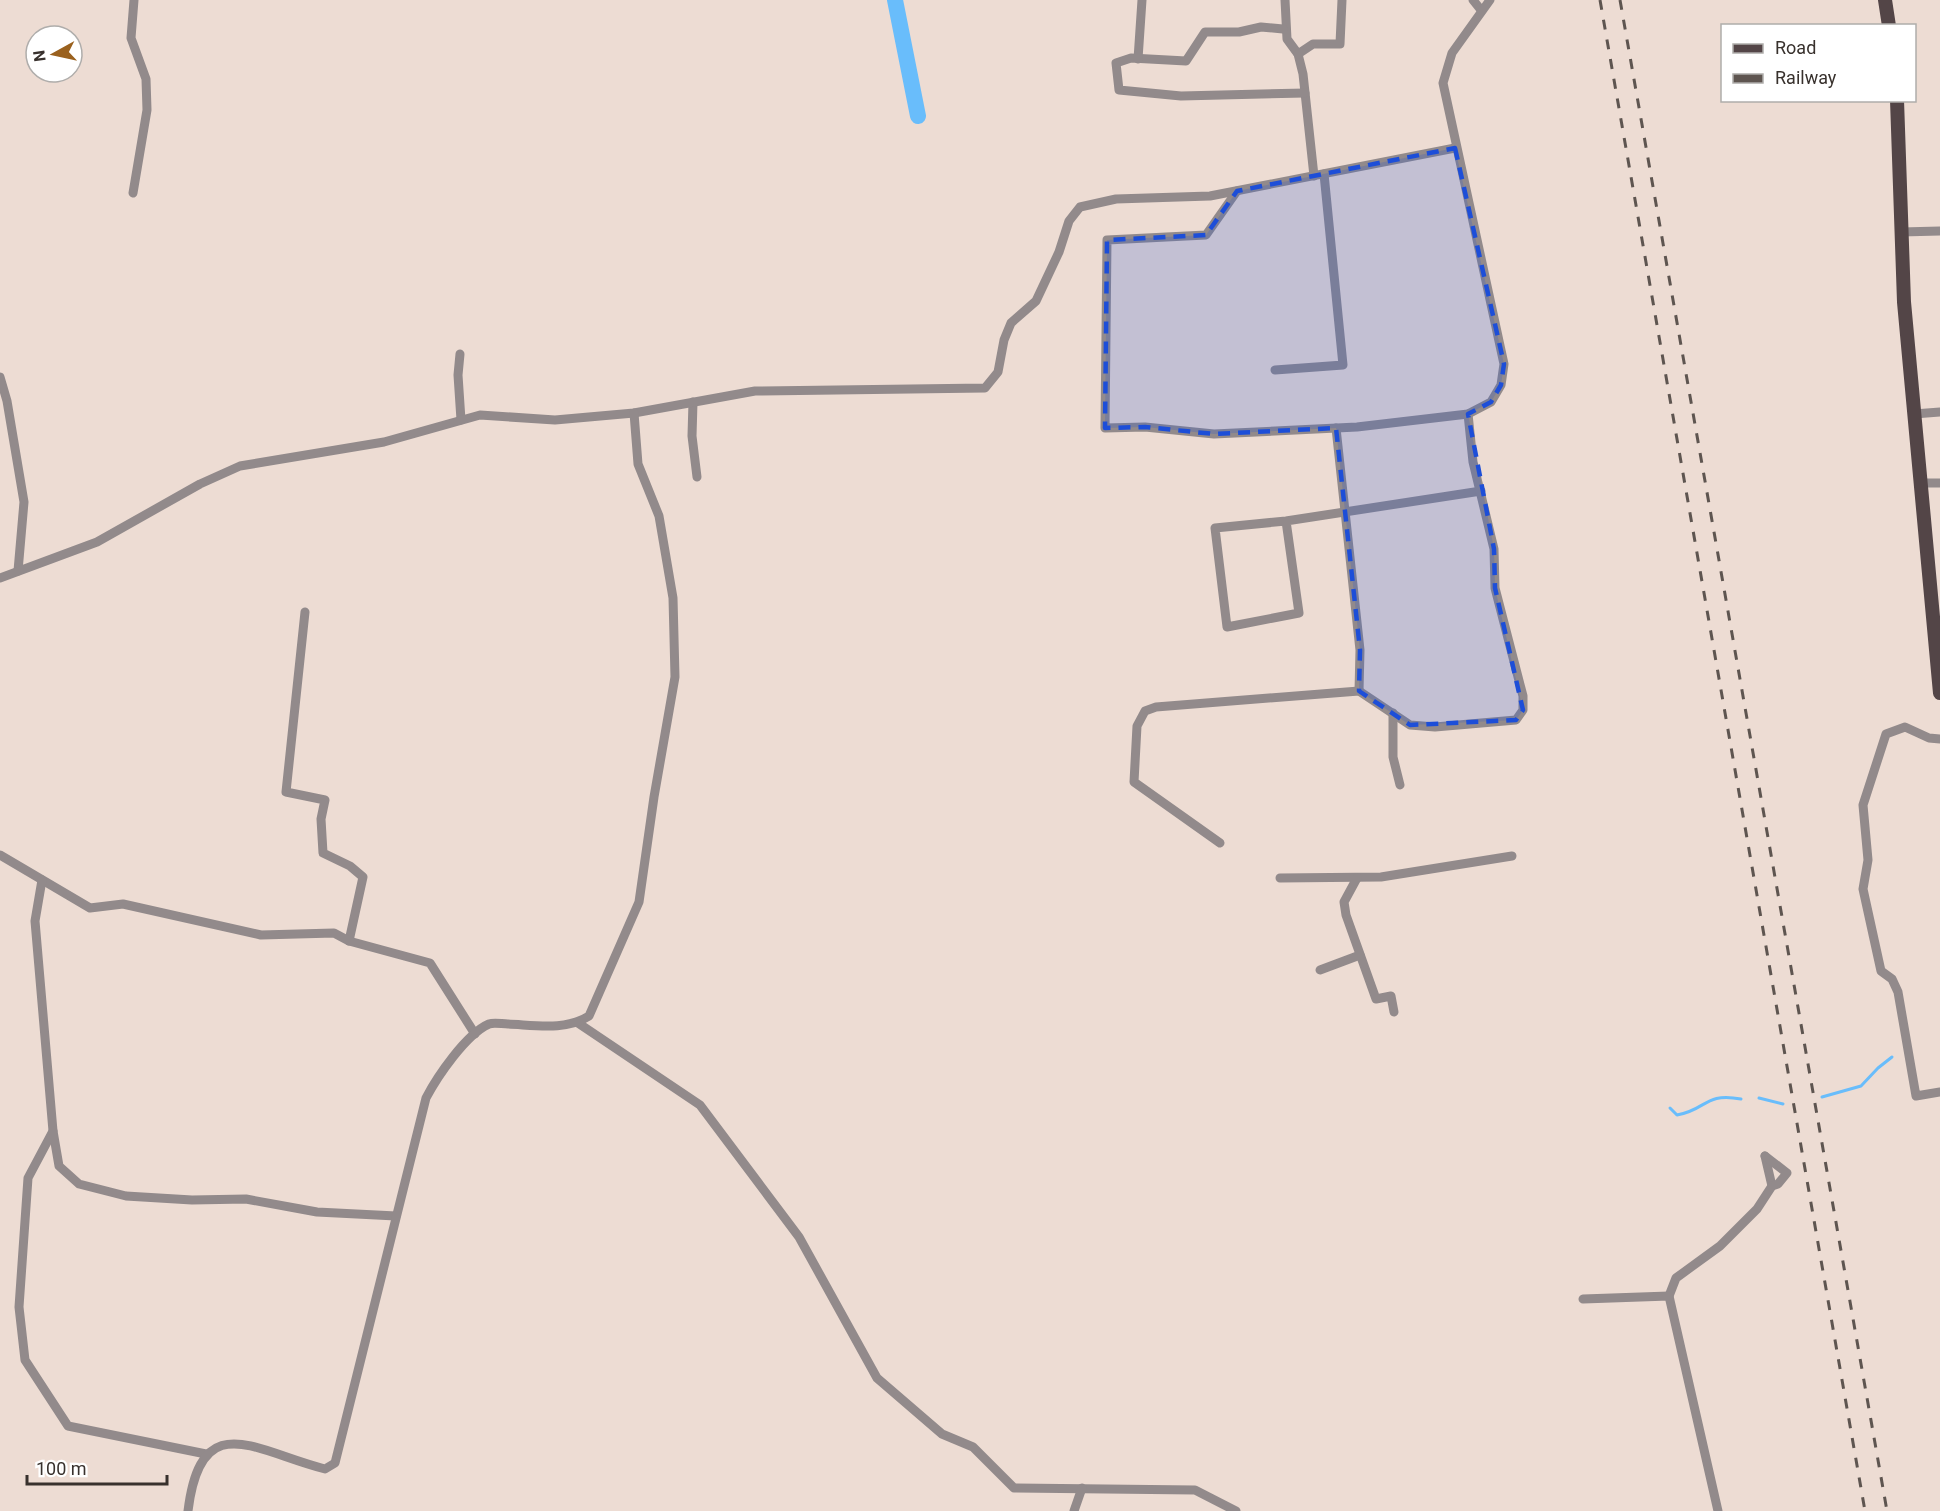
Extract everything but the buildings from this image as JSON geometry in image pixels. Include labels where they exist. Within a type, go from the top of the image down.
[{"type":"main road","points":[[1885,0],[1889,24]]},
{"type":"main road","points":[[1897,102],[1901,232],[1914,414],[1940,693]]},
{"type":"street","points":[[134,0],[131,38],[146,79],[147,110],[134,193]]},
{"type":"street","points":[[1138,58],[1142,0]]},
{"type":"street","points":[[1275,370],[1343,365],[1319,175],[1298,54],[1287,39],[1285,0]]},
{"type":"street","points":[[1298,54],[1313,44],[1340,44],[1342,0]]},
{"type":"street","points":[[1473,0],[1481,10]]},
{"type":"street","points":[[1237,191],[1206,235],[1107,240],[1105,428],[1145,427],[1214,434],[1336,428],[1468,414],[1491,402],[1501,385],[1504,364],[1455,148],[1443,83],[1452,54],[1490,0]]},
{"type":"street","points":[[1283,29],[1261,27],[1239,33],[1204,32],[1186,62],[1131,57],[1116,63],[1119,90],[1180,96],[1305,93]]},
{"type":"street","points":[[0,578],[97,542],[200,484],[240,466],[384,442],[480,415],[555,420],[634,413],[755,391],[985,388],[998,372],[1004,340],[1011,322],[1036,301],[1059,252],[1069,221],[1080,207],[1116,199],[1210,196],[1455,148]]},
{"type":"street","points":[[1901,232],[1940,231]]},
{"type":"street","points":[[460,354],[458,375],[461,420]]},
{"type":"street","points":[[0,377],[7,401],[24,502],[18,571]]},
{"type":"street","points":[[693,402],[692,436],[698,477]]},
{"type":"street","points":[[1914,414],[1940,412]]},
{"type":"street","points":[[188,1511],[191,1485],[206,1454],[214,1447],[238,1441],[325,1469],[335,1463],[426,1098],[436,1079],[475,1034],[490,1024],[578,1023],[589,1016],[639,902],[675,677],[673,598],[659,516],[638,464],[634,413]]},
{"type":"street","points":[[1220,843],[1134,782],[1137,726],[1145,711],[1156,707],[1359,691],[1410,725],[1435,727],[1516,720],[1523,710],[1522,696],[1495,588],[1494,549],[1473,462],[1468,414]]},
{"type":"street","points":[[1336,428],[1360,650],[1359,691]]},
{"type":"street","points":[[1920,483],[1940,483]]},
{"type":"street","points":[[1286,521],[1299,613],[1227,627],[1215,528],[1286,521],[1481,491]]},
{"type":"street","points":[[305,612],[286,792],[325,800],[321,819],[322,853],[350,866],[363,877],[349,941]]},
{"type":"street","points":[[1393,713],[1394,757],[1400,785]]},
{"type":"street","points":[[1940,740],[1929,738],[1905,726],[1886,734],[1863,805],[1868,860],[1863,889],[1881,971],[1892,979],[1898,992],[1916,1096],[1940,1092]]},
{"type":"street","points":[[0,855],[90,908],[123,904],[261,935],[334,933],[349,941],[430,963],[475,1034]]},
{"type":"street","points":[[1280,878],[1381,877],[1512,856]]},
{"type":"street","points":[[1357,878],[1344,902],[1346,915],[1376,999],[1392,996],[1394,1012]]},
{"type":"street","points":[[42,880],[35,921],[53,1131],[59,1166],[79,1184],[126,1196],[192,1200],[246,1198],[317,1212],[396,1216]]},
{"type":"street","points":[[1320,970],[1360,955]]},
{"type":"street","points":[[578,1023],[700,1106],[799,1237],[877,1377],[942,1434],[973,1447],[1014,1488],[1195,1490],[1236,1511]]},
{"type":"street","points":[[53,1131],[28,1178],[19,1307],[25,1360],[68,1426],[206,1454]]},
{"type":"street","points":[[1718,1511],[1669,1296],[1676,1278],[1720,1246],[1757,1209],[1772,1186]]},
{"type":"street","points":[[1583,1299],[1669,1296]]},
{"type":"street","points":[[1074,1511],[1082,1488]]},
{"type":"highlighted area","points":[[1455,148],[1504,364],[1501,385],[1491,402],[1468,414],[1494,549],[1495,588],[1523,710],[1516,720],[1410,725],[1359,691],[1360,650],[1336,428],[1214,434],[1145,427],[1105,428],[1107,240],[1206,235],[1237,191]]},
{"type":"waterway","points":[[895,0],[918,116]]},
{"type":"waterway","points":[[1822,1097],[1861,1086],[1892,1057]]},
{"type":"waterway","points":[[1670,1108],[1677,1115],[1687,1113],[1712,1100],[1729,1097],[1741,1099]]},
{"type":"waterway","points":[[1759,1098],[1783,1104]]},
{"type":"railway","points":[[1600,0],[1865,1511]]},
{"type":"railway","points":[[1620,0],[1887,1511]]}]
